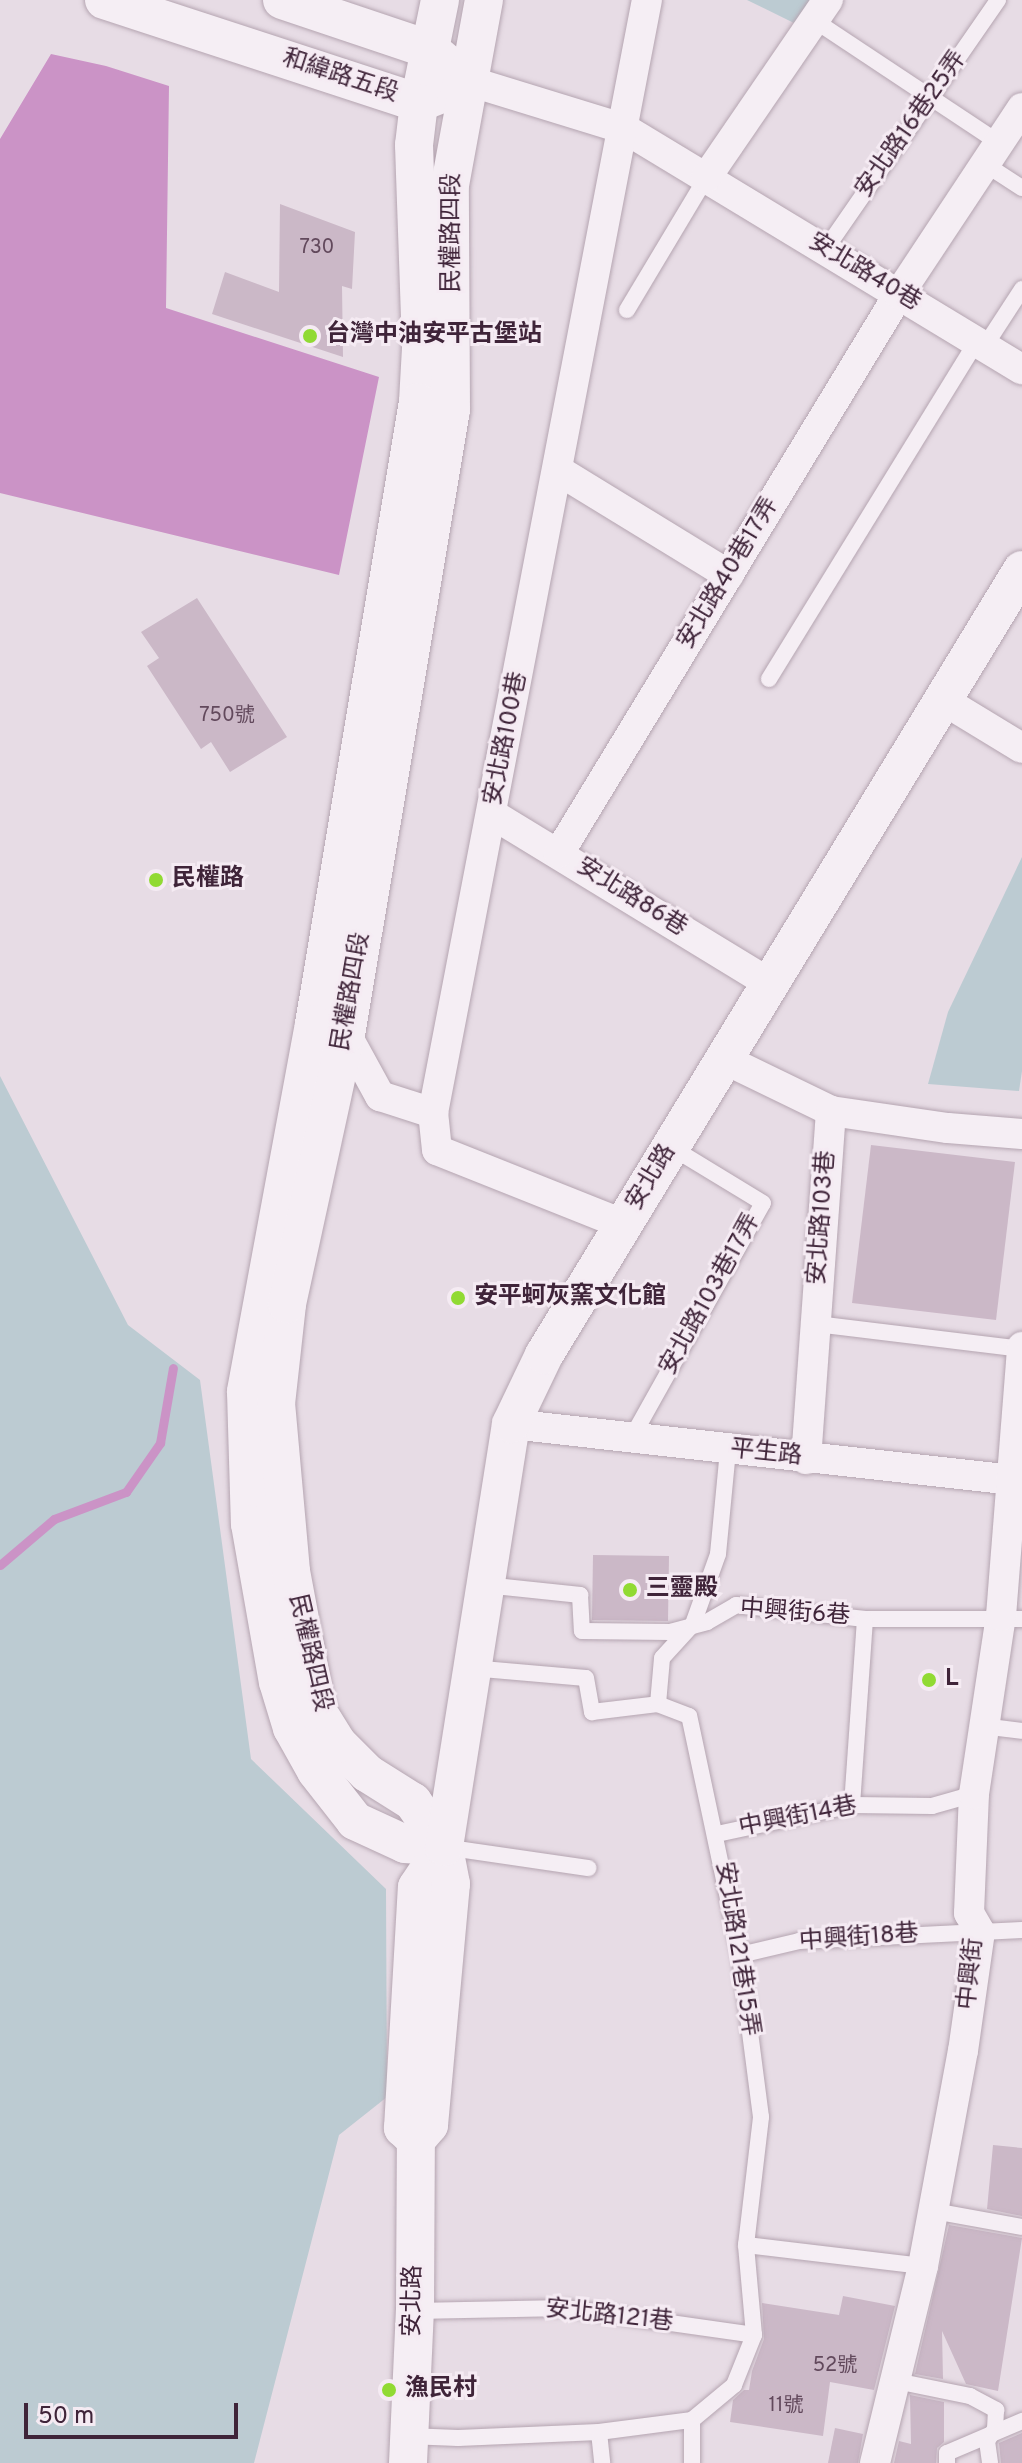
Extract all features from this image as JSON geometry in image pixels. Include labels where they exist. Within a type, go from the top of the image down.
[{"type":"street","name":"和緯路五段","points":[[104,0],[419,103],[469,81]]},
{"type":"street","points":[[282,0],[431,50],[469,81]]},
{"type":"street","name":"民權路四段","points":[[440,0],[419,103],[414,188],[421,348],[418,402],[330,1029],[282,1336],[276,1404],[291,1571],[317,1710],[338,1744],[367,1773],[413,1802],[444,1847]]},
{"type":"street","name":"民權路四段","points":[[330,1029],[451,410],[450,185],[484,0]]},
{"type":"street","name":"安北路100巷","points":[[625,1225],[437,1150],[433,1113],[625,129],[647,0]]},
{"type":"street","points":[[706,178],[821,10]]},
{"type":"street","name":"安北路40巷","points":[[469,81],[625,129],[1022,369]]},
{"type":"street","name":"安北路40巷17弄","points":[[559,853],[899,294],[1022,108]]},
{"type":"street","points":[[559,471],[729,575]]},
{"type":"street","name":"安北路","points":[[408,2449],[415,2311],[416,2140],[403,2128],[417,1887],[444,1847],[511,1424],[544,1355],[1022,570]]},
{"type":"street","points":[[943,700],[1022,748]]},
{"type":"street","name":"安北路86巷","points":[[492,814],[770,984]]},
{"type":"street","points":[[330,1029],[380,1096],[433,1113]]},
{"type":"street","points":[[724,1059],[831,1111],[948,1128],[1022,1134]]},
{"type":"street","name":"安北路103巷","points":[[806,1459],[831,1111]]},
{"type":"street","name":"中興街","points":[[875,2463],[934,2211],[963,2051],[980,1932],[969,1913],[974,1794],[982,1726],[1011,1617],[1022,1348]]},
{"type":"street","name":"平生路","points":[[511,1424],[1016,1481]]},
{"type":"lane","name":"安北路16巷25弄","points":[[825,250],[998,0]]},
{"type":"lane","points":[[821,10],[931,97],[992,154],[1022,188]]},
{"type":"lane","points":[[627,310],[706,178]]},
{"type":"lane","points":[[769,679],[981,344],[1022,289]]},
{"type":"lane","name":"安北路103巷17弄","points":[[631,1439],[763,1203],[671,1147]]},
{"type":"lane","points":[[816,1324],[1022,1348]]},
{"type":"lane","points":[[471,1668],[586,1678],[592,1712],[658,1704],[662,1658],[693,1624],[718,1554],[728,1450]]},
{"type":"lane","name":"中興街6巷","points":[[485,1585],[580,1595],[582,1631],[670,1632],[707,1622],[736,1605],[865,1619],[1011,1617]]},
{"type":"lane","points":[[852,1805],[865,1619]]},
{"type":"lane","name":"安北路121巷15弄","points":[[658,1704],[689,1716],[717,1834],[740,1955],[761,2117],[746,2245],[754,2335],[734,2385],[692,2420]]},
{"type":"lane","points":[[982,1726],[1022,1731]]},
{"type":"lane","name":"中興街14巷","points":[[717,1834],[852,1805],[932,1806],[974,1794]]},
{"type":"lane","points":[[444,1847],[588,1868]]},
{"type":"lane","name":"中興街18巷","points":[[740,1955],[799,1941],[1022,1930]]},
{"type":"lane","points":[[934,2211],[1022,2227]]},
{"type":"lane","points":[[746,2245],[923,2266]]},
{"type":"lane","name":"安北路121巷","points":[[415,2311],[565,2308],[754,2335]]},
{"type":"lane","points":[[896,2381],[970,2396],[996,2410],[995,2429],[987,2441],[990,2463]]},
{"type":"lane","points":[[408,2449],[458,2438],[599,2432],[692,2420],[692,2463]]},
{"type":"lane","points":[[947,2463],[947,2453],[995,2429],[1022,2421]]},
{"type":"lane","points":[[599,2432],[602,2463]]},
{"type":"shaded area","points":[[747,0],[810,0],[794,23]]},
{"type":"shaded area","points":[[51,54],[106,66],[169,86],[166,308],[379,377],[339,575],[0,493],[0,139]]},
{"type":"shaded area","points":[[1022,857],[1022,1071],[1019,1091],[928,1084],[948,1012]]},
{"type":"shaded area","points":[[0,1076],[128,1325],[200,1380],[251,1759],[386,1889],[387,2097],[339,2135],[254,2463],[0,2463]]},
{"type":"building","points":[[280,204],[355,232],[352,289],[342,286],[343,357],[212,314],[225,272],[279,292]]},
{"type":"building","points":[[197,598],[287,737],[230,772],[211,742],[201,749],[147,666],[159,658],[141,632]]},
{"type":"building","points":[[871,1145],[1015,1162],[996,1320],[852,1303]]},
{"type":"building","name":"三靈殿","points":[[593,1555],[669,1556],[668,1621],[592,1620]]},
{"type":"building","points":[[993,2145],[1022,2148],[1022,2216],[987,2209]]},
{"type":"building","points":[[949,2225],[1022,2238],[998,2391],[966,2384],[942,2331],[943,2379],[915,2374]]},
{"type":"building","points":[[843,2296],[895,2306],[874,2390],[830,2382],[823,2436],[730,2422],[733,2400],[744,2390],[749,2390],[752,2371],[764,2339],[762,2303],[839,2315]]},
{"type":"building","points":[[910,2395],[944,2402],[944,2442],[937,2448],[936,2463],[894,2463],[899,2441],[911,2444]]},
{"type":"building","points":[[835,2428],[863,2434],[858,2463],[828,2463]]},
{"type":"building","points":[[1022,2433],[1022,2463],[1001,2463],[999,2443]]},
{"type":"waterway","points":[[0,1565],[54,1519],[126,1492],[160,1443],[173,1368]]},
{"type":"place","name":"台灣中油安平古堡站","points":[[310,336]]},
{"type":"place","name":"民權路","points":[[156,880]]},
{"type":"place","name":"安平蚵灰窯文化館","points":[[458,1298]]},
{"type":"place","name":"三靈殿","points":[[630,1590]]},
{"type":"place","name":"L","points":[[929,1680]]},
{"type":"place","name":"漁民村","points":[[389,2390]]}]
